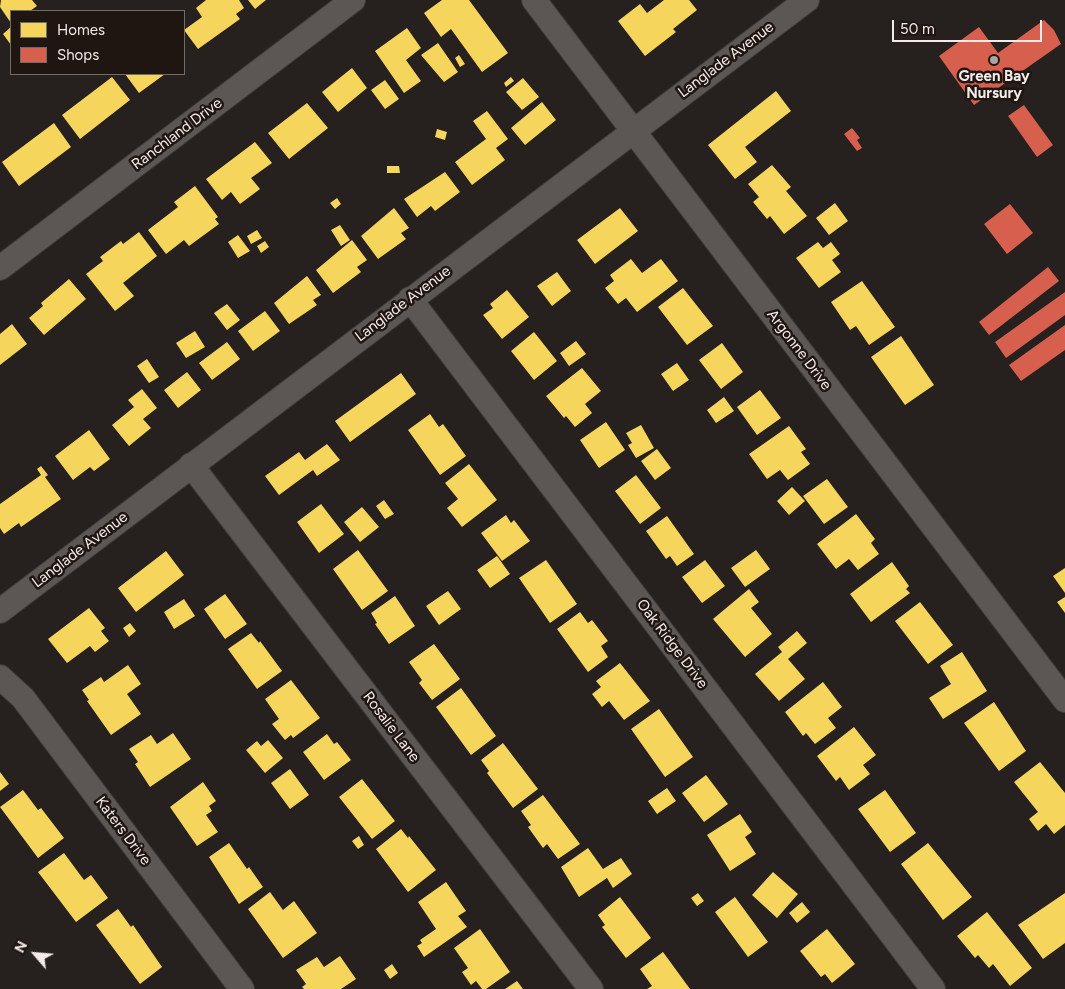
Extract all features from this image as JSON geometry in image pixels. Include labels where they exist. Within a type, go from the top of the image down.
[{"type":"street","name":"Ranchland Drive","points":[[0,268],[353,0]]},
{"type":"street","name":"Argonne Drive","points":[[534,0],[1065,700]]},
{"type":"street","name":"Langlade Avenue","points":[[0,611],[807,0]]},
{"type":"street","name":"Oak Ridge Drive","points":[[410,299],[933,989]]},
{"type":"street","name":"Rosalie Lane","points":[[191,465],[591,989]]},
{"type":"street","name":"Katers Drive","points":[[0,677],[23,698],[242,989]]},
{"type":"building: Homes","points":[[1,0],[32,0],[37,6],[31,10],[10,10],[10,22],[0,7]]},
{"type":"building: Homes","points":[[206,0],[239,0],[244,8],[236,14],[240,19],[198,49],[185,31],[185,29],[202,17],[196,8]]},
{"type":"building: Homes","points":[[248,0],[266,0],[255,9]]},
{"type":"building: Homes","points":[[442,0],[469,0],[508,53],[482,72],[451,29],[441,37],[424,13]]},
{"type":"building: Homes","points":[[664,0],[689,0],[697,10],[673,29],[676,32],[645,56],[618,21],[640,4],[647,13]]},
{"type":"building: Homes","points":[[10,28],[10,44],[3,34]]},
{"type":"building: Homes","points":[[407,28],[421,48],[406,60],[421,81],[404,93],[375,51]]},
{"type":"building: Homes","points":[[438,43],[458,72],[444,82],[421,55]]},
{"type":"building: Homes","points":[[459,55],[465,64],[460,67],[455,58]]},
{"type":"building: Homes","points":[[352,68],[367,88],[338,112],[322,92]]},
{"type":"building: Homes","points":[[126,75],[164,75],[139,93]]},
{"type":"building: Homes","points":[[112,77],[130,100],[80,139],[62,115]]},
{"type":"building: Homes","points":[[511,77],[514,81],[506,87],[504,83]]},
{"type":"building: Homes","points":[[523,78],[539,97],[522,110],[506,92]]},
{"type":"building: Homes","points":[[385,80],[399,99],[385,109],[371,90]]},
{"type":"building: Homes","points":[[776,91],[791,111],[745,147],[757,162],[735,179],[708,145]]},
{"type":"building: Homes","points":[[542,102],[556,120],[525,145],[511,128]]},
{"type":"building: Homes","points":[[307,103],[328,128],[289,159],[268,133]]},
{"type":"building: Homes","points":[[487,111],[508,139],[496,148],[505,160],[472,185],[455,162],[486,139],[473,121]]},
{"type":"building: Homes","points":[[54,123],[71,147],[19,186],[2,162]]},
{"type":"building: Homes","points":[[437,129],[447,132],[445,140],[435,137]]},
{"type":"building: Homes","points":[[255,142],[272,163],[251,178],[260,189],[240,204],[231,192],[222,200],[206,179]]},
{"type":"building: Homes","points":[[772,165],[791,187],[786,191],[807,216],[784,234],[770,216],[767,219],[753,202],[759,197],[748,184]]},
{"type":"building: Homes","points":[[387,166],[399,166],[400,173],[387,173]]},
{"type":"building: Homes","points":[[445,172],[460,192],[435,211],[431,206],[417,217],[404,199]]},
{"type":"building: Homes","points":[[195,186],[218,217],[215,219],[219,224],[189,246],[184,240],[166,254],[148,230],[178,207],[174,202]]},
{"type":"building: Homes","points":[[337,198],[341,204],[335,209],[330,203]]},
{"type":"building: Homes","points":[[835,203],[848,221],[829,235],[816,218]]},
{"type":"building: Homes","points":[[394,208],[409,228],[401,233],[406,239],[378,259],[361,236]]},
{"type":"building: Homes","points":[[620,208],[638,231],[595,264],[577,240]]},
{"type":"building: Homes","points":[[340,225],[350,240],[341,246],[331,230]]},
{"type":"building: Homes","points":[[257,230],[262,238],[251,244],[247,236]]},
{"type":"building: Homes","points":[[139,232],[157,256],[123,283],[134,296],[115,311],[86,274],[103,261],[100,257],[121,241],[123,244]]},
{"type":"building: Homes","points":[[238,235],[250,251],[238,258],[228,242]]},
{"type":"building: Homes","points":[[352,240],[367,260],[357,267],[361,272],[333,293],[316,270]]},
{"type":"building: Homes","points":[[265,241],[269,247],[261,253],[257,246]]},
{"type":"building: Homes","points":[[818,242],[823,248],[831,242],[840,254],[832,260],[841,272],[819,288],[796,258]]},
{"type":"building: Homes","points":[[631,259],[642,273],[661,259],[678,281],[637,312],[626,298],[618,304],[605,288],[614,281],[610,275]]},
{"type":"building: Homes","points":[[557,272],[571,291],[552,306],[537,286]]},
{"type":"building: Homes","points":[[307,276],[321,295],[313,300],[317,305],[289,324],[274,303]]},
{"type":"building: Homes","points":[[69,279],[86,299],[44,335],[29,318],[43,306],[41,303]]},
{"type":"building: Homes","points":[[862,281],[895,327],[869,345],[856,326],[850,330],[831,302]]},
{"type":"building: Homes","points":[[683,288],[713,326],[687,345],[658,307]]},
{"type":"building: Homes","points":[[507,290],[529,317],[502,339],[483,315],[493,308],[490,304]]},
{"type":"building: Homes","points":[[227,304],[240,320],[227,330],[214,313]]},
{"type":"building: Homes","points":[[265,311],[280,331],[253,351],[238,331]]},
{"type":"building: Homes","points":[[12,324],[27,344],[0,365],[0,334]]},
{"type":"building: Homes","points":[[195,331],[205,347],[186,358],[176,343]]},
{"type":"building: Homes","points":[[534,332],[557,361],[534,380],[511,351]]},
{"type":"building: Homes","points":[[901,336],[934,385],[905,405],[871,357]]},
{"type":"building: Homes","points":[[576,341],[586,354],[569,366],[560,353]]},
{"type":"building: Homes","points":[[227,342],[240,359],[212,380],[199,363]]},
{"type":"building: Homes","points":[[722,343],[743,372],[721,389],[699,360]]},
{"type":"building: Homes","points":[[147,359],[159,377],[149,383],[137,366]]},
{"type":"building: Homes","points":[[677,363],[689,380],[673,391],[661,374]]},
{"type":"building: Homes","points":[[582,368],[601,391],[585,404],[592,413],[575,427],[566,416],[564,418],[546,396]]},
{"type":"building: Homes","points":[[187,372],[201,390],[178,408],[164,390]]},
{"type":"building: Homes","points":[[401,373],[416,394],[350,442],[335,421]]},
{"type":"building: Homes","points":[[142,389],[157,408],[143,419],[151,428],[129,446],[112,425],[134,407],[128,400]]},
{"type":"building: Homes","points":[[760,390],[781,418],[757,435],[737,407]]},
{"type":"building: Homes","points":[[724,397],[734,411],[716,423],[707,410]]},
{"type":"building: Homes","points":[[430,414],[439,427],[443,424],[466,456],[440,475],[408,430]]},
{"type":"building: Homes","points":[[606,422],[625,450],[599,468],[580,440]]},
{"type":"building: Homes","points":[[641,425],[654,448],[636,458],[628,445],[632,443],[626,433]]},
{"type":"building: Homes","points":[[789,426],[806,449],[801,452],[810,464],[788,480],[780,470],[767,479],[749,454]]},
{"type":"building: Homes","points":[[89,430],[110,459],[94,471],[90,467],[73,480],[55,456]]},
{"type":"building: Homes","points":[[327,444],[340,460],[317,476],[313,470],[279,495],[265,476],[299,452],[305,460]]},
{"type":"building: Homes","points":[[657,449],[671,468],[655,480],[641,461]]},
{"type":"building: Homes","points":[[469,464],[497,500],[462,527],[447,508],[458,499],[445,483]]},
{"type":"building: Homes","points":[[41,466],[48,475],[45,477],[61,499],[21,527],[19,523],[4,534],[0,528],[0,504],[41,475],[37,469]]},
{"type":"building: Homes","points":[[636,475],[661,508],[640,524],[615,491]]},
{"type":"building: Homes","points":[[827,479],[848,507],[824,524],[803,496]]},
{"type":"building: Homes","points":[[792,487],[805,501],[789,515],[777,501]]},
{"type":"building: Homes","points":[[384,500],[394,514],[385,519],[376,506]]},
{"type":"building: Homes","points":[[321,504],[344,534],[319,553],[297,522]]},
{"type":"building: Homes","points":[[362,507],[379,527],[360,542],[344,522]]},
{"type":"building: Homes","points":[[856,514],[875,539],[871,543],[879,554],[858,570],[849,559],[836,569],[817,544]]},
{"type":"building: Homes","points":[[506,515],[511,523],[514,520],[530,541],[502,561],[481,533]]},
{"type":"building: Homes","points":[[667,516],[694,554],[677,566],[670,556],[666,559],[646,531]]},
{"type":"building: Homes","points":[[358,550],[388,591],[362,610],[333,569]]},
{"type":"building: Homes","points":[[756,550],[770,569],[745,587],[731,568]]},
{"type":"building: Homes","points":[[166,551],[184,575],[136,612],[118,588]]},
{"type":"building: Homes","points":[[497,556],[510,574],[490,588],[477,570]]},
{"type":"building: Homes","points":[[546,560],[577,604],[550,623],[519,578]]},
{"type":"building: Homes","points":[[705,560],[725,586],[702,603],[682,577]]},
{"type":"building: Homes","points":[[892,562],[909,586],[906,589],[910,593],[871,622],[850,594]]},
{"type":"building: Homes","points":[[1065,568],[1065,593],[1053,576]]},
{"type":"building: Homes","points":[[749,589],[759,602],[751,608],[772,634],[745,657],[713,619]]},
{"type":"building: Homes","points":[[448,591],[461,609],[439,625],[426,606]]},
{"type":"building: Homes","points":[[225,594],[247,624],[225,639],[204,609]]},
{"type":"building: Homes","points":[[395,596],[415,626],[389,644],[375,624],[377,623],[371,613]]},
{"type":"building: Homes","points":[[1065,597],[1065,613],[1057,602]]},
{"type":"building: Homes","points":[[184,599],[195,616],[174,629],[164,612]]},
{"type":"building: Homes","points":[[920,602],[953,645],[928,664],[895,621]]},
{"type":"building: Homes","points":[[89,608],[105,628],[101,631],[109,641],[95,652],[90,646],[67,663],[48,639]]},
{"type":"building: Homes","points":[[580,612],[588,623],[592,620],[608,641],[601,646],[608,657],[588,672],[557,629]]},
{"type":"building: Homes","points":[[130,623],[136,631],[129,637],[123,628]]},
{"type":"building: Homes","points":[[797,631],[807,643],[788,659],[805,679],[779,701],[755,674],[782,652],[778,647]]},
{"type":"building: Homes","points":[[251,633],[259,643],[260,641],[282,671],[257,689],[228,649]]},
{"type":"building: Homes","points":[[434,644],[460,679],[432,700],[419,683],[422,680],[409,662]]},
{"type":"building: Homes","points":[[962,652],[987,691],[943,719],[929,698],[951,684],[940,666]]},
{"type":"building: Homes","points":[[620,663],[650,701],[624,720],[609,701],[602,707],[592,694],[601,687],[596,681]]},
{"type":"building: Homes","points":[[128,665],[141,684],[127,694],[141,714],[111,735],[87,701],[89,700],[82,690],[101,677],[104,682]]},
{"type":"building: Homes","points":[[291,680],[320,718],[293,738],[291,735],[285,740],[272,724],[279,719],[265,699]]},
{"type":"building: Homes","points":[[823,682],[842,707],[828,718],[836,728],[815,744],[806,733],[803,736],[785,712]]},
{"type":"building: Homes","points":[[461,688],[496,736],[471,755],[436,707]]},
{"type":"building: Homes","points":[[994,702],[1026,751],[999,771],[964,723]]},
{"type":"building: Homes","points":[[659,709],[693,757],[665,777],[631,729]]},
{"type":"building: Homes","points":[[854,727],[876,755],[863,765],[870,774],[849,790],[840,777],[836,781],[817,756]]},
{"type":"building: Homes","points":[[173,733],[191,759],[150,787],[135,764],[138,762],[129,749],[151,735],[157,744]]},
{"type":"building: Homes","points":[[327,734],[334,744],[337,742],[351,760],[324,780],[303,752]]},
{"type":"building: Homes","points":[[268,740],[283,758],[265,773],[246,750],[257,741],[261,746]]},
{"type":"building: Homes","points":[[503,743],[538,789],[513,808],[487,773],[489,771],[481,760]]},
{"type":"building: Homes","points":[[1040,762],[1065,793],[1065,825],[1054,834],[1046,824],[1038,831],[1029,819],[1038,812],[1014,782]]},
{"type":"building: Homes","points":[[290,769],[309,795],[290,809],[271,783]]},
{"type":"building: Homes","points":[[0,772],[9,784],[0,791]]},
{"type":"building: Homes","points":[[706,775],[728,804],[704,822],[682,793]]},
{"type":"building: Homes","points":[[362,779],[395,821],[372,839],[339,797]]},
{"type":"building: Homes","points":[[203,782],[216,801],[209,806],[212,811],[206,815],[218,832],[197,846],[170,807]]},
{"type":"building: Homes","points":[[667,788],[676,801],[657,814],[648,801]]},
{"type":"building: Homes","points":[[23,790],[38,810],[41,808],[64,838],[38,858],[0,807]]},
{"type":"building: Homes","points":[[885,790],[916,833],[890,852],[858,809]]},
{"type":"building: Homes","points":[[543,795],[580,844],[558,859],[547,844],[543,848],[528,827],[531,825],[521,811]]},
{"type":"building: Homes","points":[[740,814],[752,832],[745,837],[756,854],[730,871],[707,835]]},
{"type":"building: Homes","points":[[401,829],[408,838],[409,836],[436,870],[408,892],[376,849]]},
{"type":"building: Homes","points":[[359,836],[364,845],[358,849],[352,841]]},
{"type":"building: Homes","points":[[229,843],[247,869],[249,867],[263,887],[239,904],[209,857]]},
{"type":"building: Homes","points":[[928,843],[972,897],[943,920],[901,864]]},
{"type":"building: Homes","points":[[588,848],[603,869],[621,858],[632,874],[613,888],[607,878],[579,897],[561,867]]},
{"type":"building: Homes","points":[[64,853],[84,880],[91,875],[108,898],[76,922],[38,872]]},
{"type":"building: Homes","points":[[773,872],[798,894],[777,918],[752,895]]},
{"type":"building: Homes","points":[[446,882],[466,911],[458,916],[467,927],[424,957],[417,946],[422,943],[420,940],[436,929],[418,902]]},
{"type":"building: Homes","points":[[270,892],[283,910],[294,901],[317,933],[283,958],[248,909]]},
{"type":"building: Homes","points":[[698,893],[704,901],[697,906],[691,898]]},
{"type":"building: Homes","points":[[1065,893],[1065,943],[1043,959],[1018,925]]},
{"type":"building: Homes","points":[[620,897],[651,938],[626,958],[602,927],[605,925],[598,915]]},
{"type":"building: Homes","points":[[735,897],[768,942],[748,957],[715,912]]},
{"type":"building: Homes","points":[[802,902],[810,912],[797,923],[789,913]]},
{"type":"building: Homes","points":[[118,909],[131,927],[133,925],[162,967],[140,984],[96,925]]},
{"type":"building: Homes","points":[[987,912],[1032,968],[1010,986],[993,964],[989,968],[978,955],[975,958],[957,936]]},
{"type":"building: Homes","points":[[480,929],[510,972],[486,989],[482,989],[476,981],[471,985],[462,972],[468,968],[454,948]]},
{"type":"building: Homes","points":[[827,929],[855,964],[832,983],[825,974],[821,977],[800,951]]},
{"type":"building: Homes","points":[[663,952],[690,989],[647,989],[652,986],[640,969]]},
{"type":"building: Homes","points":[[340,956],[356,979],[341,989],[304,989],[302,987],[306,984],[296,970],[317,957],[324,967]]},
{"type":"building: Homes","points":[[392,964],[398,973],[390,979],[384,970]]},
{"type":"building: Homes","points":[[517,981],[523,989],[505,989]]},
{"type":"building: Shops","points":[[1044,20],[1054,30],[1061,44],[974,105],[939,56],[979,27],[998,53]]},
{"type":"building: Shops","points":[[1024,105],[1053,145],[1037,157],[1008,116]]},
{"type":"building: Shops","points":[[852,128],[860,138],[857,140],[862,148],[857,151],[844,134]]},
{"type":"building: Shops","points":[[1010,204],[1033,233],[1007,254],[984,224]]},
{"type":"building: Shops","points":[[1048,267],[1059,281],[989,335],[979,322]]},
{"type":"building: Shops","points":[[1065,292],[1065,315],[1006,358],[995,342]]},
{"type":"building: Shops","points":[[1065,325],[1065,350],[1021,381],[1009,365]]},
{"type":"place","name":"Green Bay Nursury","points":[[994,60]]}]
